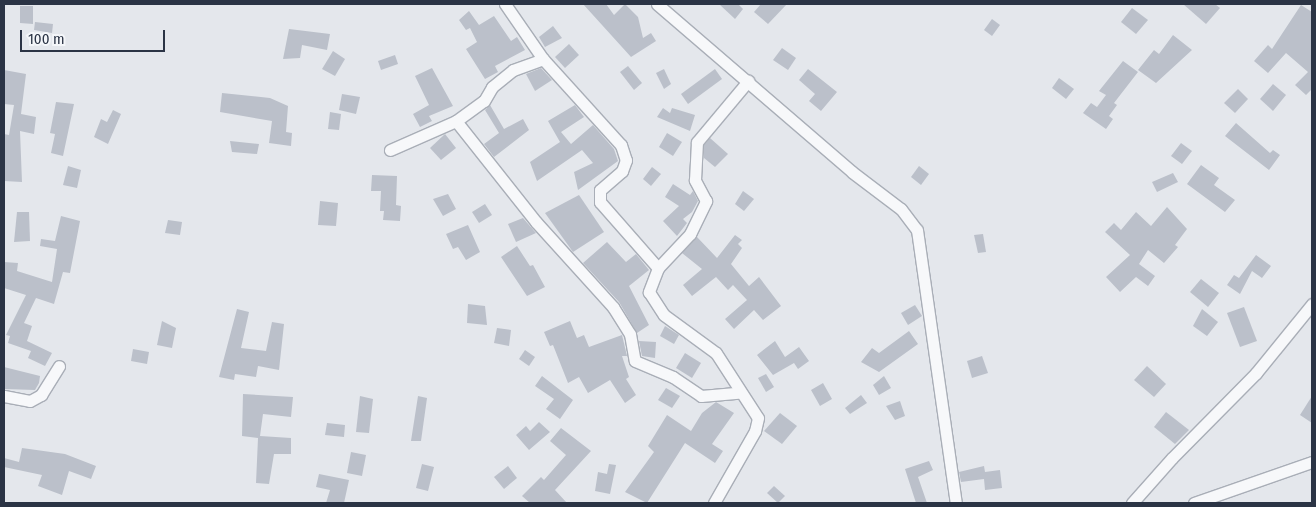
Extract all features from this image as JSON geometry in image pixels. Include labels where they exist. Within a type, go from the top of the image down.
[{"type":"street","points":[[505,4],[543,59],[621,145],[626,160],[622,171],[600,190],[600,202],[658,268]]},
{"type":"street","points":[[657,4],[901,210],[917,230],[956,503]]},
{"type":"street","points":[[672,4],[672,17]]},
{"type":"street","points":[[390,150],[456,122],[484,101],[492,87],[513,70],[543,59]]},
{"type":"street","points":[[714,503],[755,431],[758,418],[738,392],[716,353],[664,315],[649,292],[658,268],[690,234],[706,201],[695,180],[697,142],[748,81]]},
{"type":"street","points":[[456,122],[536,222],[613,307],[630,334],[635,361],[673,377],[702,396],[738,392]]},
{"type":"street","points":[[1132,503],[1172,458],[1256,373],[1312,304]]},
{"type":"street","points":[[4,396],[30,401],[41,395],[59,366]]},
{"type":"street","points":[[1194,503],[1312,462]]},
{"type":"building","points":[[583,4],[606,4],[614,15],[625,4],[638,17],[643,38],[651,33],[656,41],[631,57]]},
{"type":"building","points":[[719,4],[738,4],[743,9],[735,19]]},
{"type":"building","points":[[761,4],[787,4],[768,24],[754,12]]},
{"type":"building","points":[[1183,4],[1215,4],[1220,8],[1206,24]]},
{"type":"building","points":[[1301,5],[1312,12],[1312,89],[1306,95],[1295,85],[1308,72],[1286,53],[1268,73],[1254,61],[1268,45],[1272,49]]},
{"type":"building","points":[[20,6],[33,6],[33,24],[20,23]]},
{"type":"building","points":[[1132,8],[1148,20],[1136,34],[1121,22]]},
{"type":"building","points":[[469,11],[479,25],[494,16],[511,41],[517,37],[525,50],[495,66],[498,72],[485,79],[466,49],[477,42],[470,28],[466,30],[459,20]]},
{"type":"building","points":[[992,19],[1000,25],[992,36],[984,30]]},
{"type":"building","points":[[35,22],[53,24],[52,33],[34,30]]},
{"type":"building","points":[[553,26],[562,38],[545,47],[539,37]]},
{"type":"building","points":[[289,29],[330,34],[327,50],[302,45],[300,58],[283,59]]},
{"type":"building","points":[[1173,35],[1192,50],[1156,83],[1138,70],[1154,50],[1159,54]]},
{"type":"building","points":[[569,44],[579,55],[565,68],[555,57]]},
{"type":"building","points":[[782,48],[796,58],[788,70],[773,60]]},
{"type":"building","points":[[333,51],[345,59],[335,76],[322,69]]},
{"type":"building","points":[[395,55],[398,64],[381,70],[378,61]]},
{"type":"building","points":[[1123,61],[1138,72],[1114,103],[1117,105],[1109,116],[1113,119],[1106,129],[1083,113],[1091,103],[1097,107],[1106,95],[1099,91]]},
{"type":"building","points":[[628,66],[642,83],[634,90],[620,72]]},
{"type":"building","points":[[432,68],[453,106],[429,116],[432,121],[420,127],[413,114],[429,105],[415,76]]},
{"type":"building","points":[[541,68],[552,80],[535,91],[526,74]]},
{"type":"building","points":[[664,69],[671,84],[664,89],[656,73]]},
{"type":"building","points":[[715,69],[722,79],[688,104],[681,94]]},
{"type":"building","points":[[808,69],[837,92],[821,111],[809,101],[815,94],[799,80]]},
{"type":"building","points":[[4,70],[26,74],[21,114],[36,117],[34,134],[20,131],[22,182],[4,181],[4,134],[9,135],[14,105],[4,104]]},
{"type":"building","points":[[1059,78],[1074,89],[1066,99],[1052,88]]},
{"type":"building","points":[[1273,84],[1286,95],[1273,111],[1260,99]]},
{"type":"building","points":[[1238,89],[1248,99],[1235,113],[1224,103]]},
{"type":"building","points":[[222,93],[270,98],[288,106],[286,132],[292,133],[291,146],[269,143],[272,121],[220,112]]},
{"type":"building","points":[[342,94],[360,97],[356,114],[339,110]]},
{"type":"building","points":[[56,102],[74,104],[63,156],[51,153],[55,134],[50,133]]},
{"type":"building","points":[[490,105],[504,129],[523,119],[529,130],[494,157],[484,144],[499,133],[485,110]]},
{"type":"building","points":[[575,105],[584,117],[561,132],[571,144],[593,125],[614,149],[618,161],[578,190],[574,172],[593,163],[582,150],[537,181],[530,162],[560,142],[548,121]]},
{"type":"building","points":[[663,108],[670,113],[672,108],[695,115],[690,131],[657,117]]},
{"type":"building","points":[[113,110],[121,114],[108,144],[94,137],[101,119],[107,122]]},
{"type":"building","points":[[330,112],[341,114],[339,130],[328,129]]},
{"type":"building","points":[[1236,123],[1270,153],[1273,150],[1280,155],[1269,170],[1225,136]]},
{"type":"building","points":[[667,133],[682,142],[673,156],[659,147]]},
{"type":"building","points":[[445,134],[456,148],[441,160],[430,148]]},
{"type":"building","points":[[710,138],[728,154],[715,167],[704,158],[704,145]]},
{"type":"building","points":[[230,141],[259,144],[257,154],[232,152]]},
{"type":"building","points":[[1181,143],[1192,151],[1182,164],[1171,156]]},
{"type":"building","points":[[1201,165],[1219,178],[1214,185],[1235,200],[1225,212],[1187,184]]},
{"type":"building","points":[[68,166],[81,170],[77,188],[63,185]]},
{"type":"building","points":[[919,166],[929,174],[921,185],[911,177]]},
{"type":"building","points":[[652,167],[661,174],[651,186],[643,179]]},
{"type":"building","points":[[1173,173],[1178,182],[1157,192],[1152,182]]},
{"type":"building","points":[[372,175],[397,176],[396,205],[401,206],[400,221],[383,220],[384,211],[380,211],[381,191],[371,191]]},
{"type":"building","points":[[673,184],[690,195],[693,191],[698,201],[692,212],[683,219],[687,223],[677,236],[663,221],[679,206],[665,197]]},
{"type":"building","points":[[743,191],[754,199],[744,211],[735,204]]},
{"type":"building","points":[[448,194],[456,209],[443,216],[433,199]]},
{"type":"building","points":[[579,195],[604,232],[573,252],[545,213]]},
{"type":"building","points":[[320,201],[338,203],[336,226],[318,225]]},
{"type":"building","points":[[485,204],[492,215],[479,223],[472,212]]},
{"type":"building","points":[[1167,207],[1187,229],[1175,245],[1178,247],[1164,263],[1148,250],[1139,264],[1155,276],[1148,286],[1136,277],[1120,292],[1106,277],[1130,255],[1105,232],[1114,223],[1121,230],[1136,212],[1151,226]]},
{"type":"building","points":[[17,212],[29,212],[30,241],[14,242]]},
{"type":"building","points":[[61,216],[80,221],[70,273],[63,272],[54,304],[36,298],[24,323],[32,326],[27,341],[52,353],[45,366],[28,358],[31,351],[8,343],[10,336],[6,335],[26,295],[4,288],[4,262],[18,263],[17,271],[52,282],[57,249],[40,246],[41,239],[55,241]]},
{"type":"building","points":[[523,218],[536,233],[516,242],[508,224]]},
{"type":"building","points":[[168,220],[182,222],[180,235],[165,233]]},
{"type":"building","points":[[468,225],[480,252],[466,260],[458,247],[453,249],[446,234]]},
{"type":"building","points":[[983,234],[986,252],[978,253],[974,235]]},
{"type":"building","points":[[735,235],[742,240],[738,244],[742,248],[731,264],[749,286],[759,277],[781,306],[763,320],[754,310],[734,329],[725,319],[747,300],[733,285],[728,290],[716,277],[692,296],[683,285],[702,269],[682,253],[697,237],[717,258]]},
{"type":"building","points":[[607,242],[626,262],[636,254],[649,270],[629,286],[649,325],[637,333],[619,302],[583,263]]},
{"type":"building","points":[[517,246],[530,266],[533,265],[545,287],[527,296],[501,257]]},
{"type":"building","points":[[1256,255],[1271,266],[1262,278],[1252,271],[1240,294],[1227,285],[1234,275],[1239,278]]},
{"type":"building","points":[[1201,279],[1219,293],[1208,307],[1190,292]]},
{"type":"building","points":[[468,304],[485,306],[487,325],[467,323]]},
{"type":"building","points":[[915,305],[922,316],[908,325],[901,313]]},
{"type":"building","points":[[1244,307],[1257,341],[1240,347],[1227,313]]},
{"type":"building","points":[[237,309],[249,312],[241,348],[266,351],[272,322],[284,324],[279,370],[258,366],[256,377],[235,374],[234,380],[219,377]]},
{"type":"building","points":[[1202,309],[1218,322],[1207,336],[1193,326]]},
{"type":"building","points":[[162,321],[176,328],[172,348],[157,345]]},
{"type":"building","points":[[570,321],[577,338],[584,335],[589,347],[622,335],[627,356],[622,356],[629,377],[626,379],[636,395],[625,403],[610,380],[588,393],[579,377],[568,383],[553,345],[550,346],[544,332]]},
{"type":"building","points":[[665,326],[679,335],[674,344],[660,336]]},
{"type":"building","points":[[497,328],[511,330],[509,346],[494,343]]},
{"type":"building","points":[[909,331],[918,344],[879,372],[861,362],[872,348],[879,353]]},
{"type":"building","points":[[639,341],[656,342],[655,358],[642,356]]},
{"type":"building","points":[[775,341],[785,357],[799,347],[809,361],[798,369],[794,363],[773,375],[757,355]]},
{"type":"building","points":[[133,349],[149,352],[147,364],[131,361]]},
{"type":"building","points":[[525,350],[535,357],[529,366],[519,359]]},
{"type":"building","points":[[685,353],[701,363],[692,378],[676,368]]},
{"type":"building","points":[[982,356],[988,373],[972,378],[967,361]]},
{"type":"building","points":[[1147,366],[1166,384],[1154,397],[1134,380]]},
{"type":"building","points":[[4,367],[40,376],[35,390],[4,389]]},
{"type":"building","points":[[766,374],[774,387],[766,392],[758,378]]},
{"type":"building","points":[[542,376],[573,400],[560,419],[546,409],[554,399],[535,386]]},
{"type":"building","points":[[884,376],[891,388],[879,395],[873,385]]},
{"type":"building","points":[[823,383],[832,399],[820,406],[811,390]]},
{"type":"building","points":[[666,388],[680,396],[672,408],[658,400]]},
{"type":"building","points":[[243,394],[293,397],[291,417],[263,414],[260,436],[291,438],[291,454],[274,454],[269,484],[256,483],[258,438],[242,436]]},
{"type":"building","points":[[861,395],[867,403],[850,414],[845,408]]},
{"type":"building","points":[[360,396],[373,399],[369,433],[356,432]]},
{"type":"building","points":[[418,396],[427,398],[421,441],[411,441]]},
{"type":"building","points":[[1312,396],[1312,423],[1300,415]]},
{"type":"building","points":[[900,401],[905,416],[895,420],[886,406]]},
{"type":"building","points":[[716,402],[734,413],[712,444],[723,451],[715,463],[685,443],[647,503],[625,492],[654,452],[648,446],[667,415],[691,431],[702,413]]},
{"type":"building","points":[[1166,412],[1189,430],[1175,444],[1154,427]]},
{"type":"building","points":[[780,413],[797,426],[782,444],[764,431]]},
{"type":"building","points":[[539,422],[550,432],[529,450],[516,435],[526,426],[530,431]]},
{"type":"building","points":[[327,423],[345,425],[344,437],[325,435]]},
{"type":"building","points":[[561,428],[591,451],[555,490],[567,503],[530,503],[522,496],[541,477],[544,480],[566,455],[550,441]]},
{"type":"building","points":[[22,448],[65,454],[96,466],[91,479],[69,471],[62,495],[38,486],[42,475],[4,467],[4,458],[19,462]]},
{"type":"building","points":[[351,452],[366,455],[362,476],[347,473]]},
{"type":"building","points":[[929,461],[933,470],[918,477],[927,503],[916,503],[905,469]]},
{"type":"building","points":[[422,464],[434,467],[428,491],[416,488]]},
{"type":"building","points":[[609,464],[616,465],[610,494],[595,491],[598,472],[607,474]]},
{"type":"building","points":[[508,466],[517,478],[504,489],[494,477]]},
{"type":"building","points":[[984,466],[985,472],[1000,470],[1002,488],[985,490],[984,479],[961,482],[959,472]]},
{"type":"building","points":[[319,474],[349,480],[344,503],[326,503],[330,490],[316,487]]},
{"type":"building","points":[[774,486],[785,496],[778,503],[767,493]]}]
